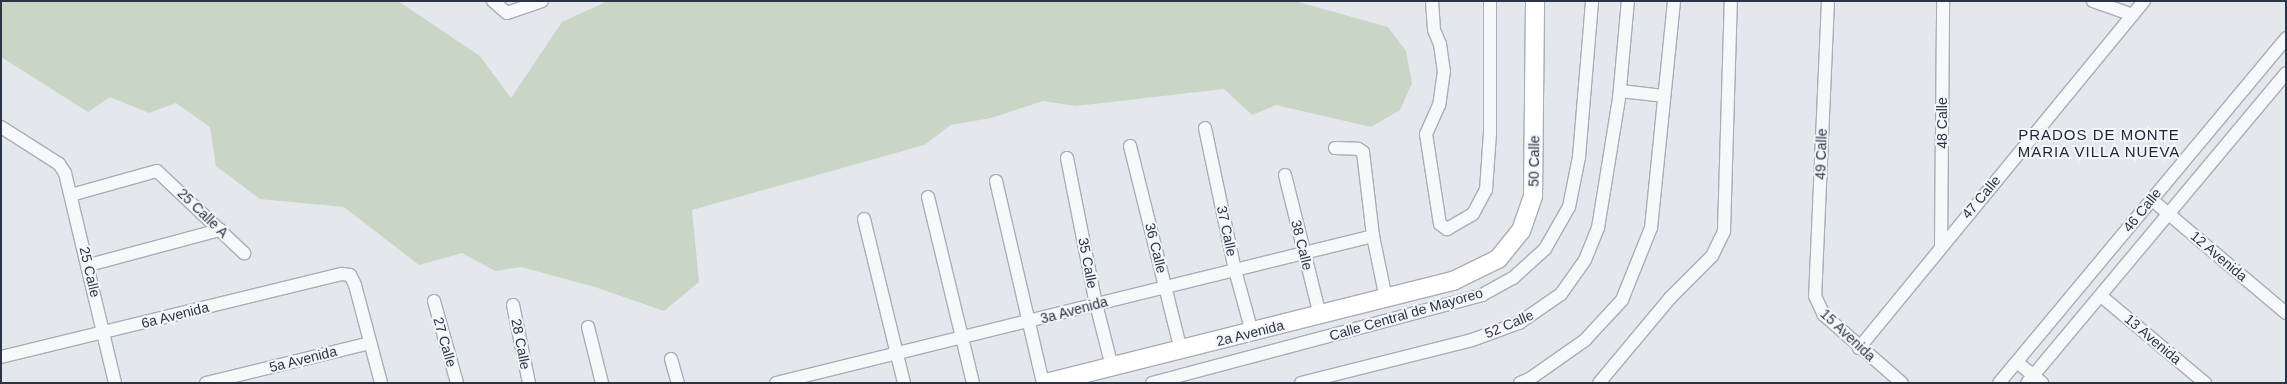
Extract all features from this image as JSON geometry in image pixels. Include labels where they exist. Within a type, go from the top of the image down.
[{"type":"main road","name":"50 Calle","points":[[1453,281],[1480,270],[1506,251],[1521,231],[1531,206],[1535,183],[1535,1]]},
{"type":"main road","name":"2a Avenida","points":[[1044,383],[1453,281]]},
{"type":"street","points":[[495,3],[507,13],[542,1]]},
{"type":"street","points":[[1432,1],[1434,30],[1440,44],[1444,71],[1439,105],[1426,134],[1440,224],[1447,229],[1473,214],[1486,190],[1490,142],[1490,1]]},
{"type":"street","name":"Calle Central de Mayoreo","points":[[1152,383],[1482,295],[1513,278],[1545,249],[1569,207],[1579,157],[1592,1]]},
{"type":"street","name":"52 Calle","points":[[1301,383],[1472,340],[1519,322],[1561,294],[1585,260],[1598,228],[1620,91],[1628,1]]},
{"type":"street","points":[[1520,383],[1531,378],[1584,340],[1622,300],[1651,228],[1674,1]]},
{"type":"street","points":[[1599,383],[1670,298],[1712,256],[1724,231],[1731,1]]},
{"type":"street","name":"49 Calle","points":[[1818,306],[1815,296],[1828,1]]},
{"type":"street","name":"48 Calle","points":[[1941,246],[1943,1]]},
{"type":"street","points":[[2093,1],[2133,15]]},
{"type":"street","name":"47 Calle","points":[[1860,348],[1941,246],[2144,1]]},
{"type":"street","name":"46 Calle","points":[[1998,383],[2286,38]]},
{"type":"street","name":"46 Calle","points":[[2034,380],[2169,213],[2286,73]]},
{"type":"street","points":[[1620,91],[1664,96]]},
{"type":"street","name":"25 Calle","points":[[1,127],[59,164],[72,195],[116,383]]},
{"type":"street","name":"37 Calle","points":[[1205,128],[1235,270],[1252,332]]},
{"type":"street","name":"36 Calle","points":[[1130,146],[1181,350]]},
{"type":"street","points":[[1335,148],[1358,149],[1363,152],[1373,236],[1386,299]]},
{"type":"street","name":"35 Calle","points":[[1067,158],[1096,304],[1112,367]]},
{"type":"street","name":"25 Calle A","points":[[72,195],[157,171],[162,173],[244,253]]},
{"type":"street","name":"38 Calle","points":[[1285,175],[1320,315]]},
{"type":"street","points":[[996,181],[1044,383]]},
{"type":"street","points":[[928,197],[973,383]]},
{"type":"street","name":"12 Avenida","points":[[2151,199],[2286,313]]},
{"type":"street","points":[[864,219],[904,383]]},
{"type":"street","points":[[89,265],[220,230]]},
{"type":"street","name":"3a Avenida","points":[[776,383],[822,377],[896,353],[1373,236]]},
{"type":"street","name":"6a Avenida","points":[[1,357],[350,274],[355,284],[370,343]]},
{"type":"street","name":"13 Avenida","points":[[2101,296],[2205,383]]},
{"type":"street","name":"27 Calle","points":[[434,301],[456,383]]},
{"type":"street","name":"28 Calle","points":[[513,305],[528,383]]},
{"type":"street","name":"15 Avenida","points":[[1818,306],[1860,348],[1902,383]]},
{"type":"street","points":[[588,327],[602,383]]},
{"type":"street","points":[[370,343],[381,383]]},
{"type":"street","name":"5a Avenida","points":[[206,383],[370,343]]},
{"type":"street","points":[[672,359],[678,383]]},
{"type":"street","points":[[2017,362],[2034,380]]},
{"type":"green space","points":[[1,1],[398,1],[480,56],[511,98],[562,22],[608,1],[1295,1],[1388,27],[1406,51],[1412,83],[1400,110],[1371,127],[1276,105],[1252,115],[1224,89],[1076,106],[1043,101],[991,118],[951,125],[924,145],[692,210],[699,282],[664,311],[595,287],[521,267],[495,271],[462,253],[419,265],[344,207],[260,199],[216,166],[210,127],[176,103],[149,113],[110,97],[88,112],[1,57]]},
{"type":"district","name":"PRADOS DE MONTE MARIA VILLA NUEVA","points":[[2099,142]]}]
